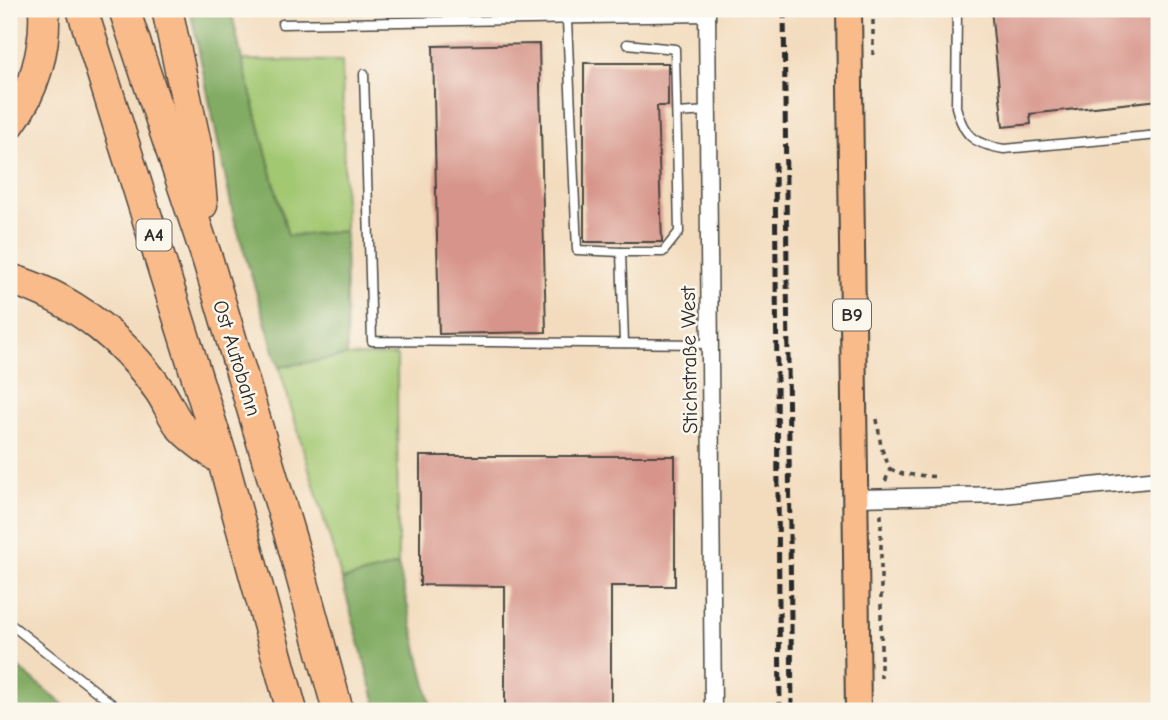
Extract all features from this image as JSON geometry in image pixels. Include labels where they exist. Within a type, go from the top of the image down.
[{"type":"highway","points":[[9,125],[32,88],[40,55],[44,9]]},
{"type":"highway","name":"Ost Autobahn","points":[[82,9],[223,461],[292,711]]},
{"type":"highway","name":"Ost Autobahn","points":[[124,9],[208,261],[338,711]]},
{"type":"highway","points":[[167,9],[197,149],[208,261]]},
{"type":"highway","points":[[9,279],[54,297],[81,312],[113,337],[138,362],[161,392],[181,427],[223,461]]},
{"type":"main road","name":"B9","points":[[849,9],[858,711]]},
{"type":"street","name":"Stichstraße West","points":[[707,13],[713,711]]},
{"type":"street","points":[[855,498],[1003,495],[1159,478]]},
{"type":"lane","points":[[957,9],[956,107],[959,119],[968,134],[981,145],[1004,149],[1159,135]]},
{"type":"lane","points":[[282,24],[567,20],[707,13]]},
{"type":"lane","points":[[567,20],[577,250],[663,252],[679,232],[675,49],[627,44]]},
{"type":"lane","points":[[364,74],[372,341],[710,344]]},
{"type":"lane","points":[[677,113],[708,111]]},
{"type":"lane","points":[[621,252],[624,343]]},
{"type":"lane","points":[[9,622],[121,711]]},
{"type":"path","points":[[873,9],[873,61]]},
{"type":"green space","points":[[190,9],[231,9],[288,236],[345,231],[347,356],[279,367],[234,218]]},
{"type":"green space","points":[[242,60],[342,61],[345,231],[288,237]]},
{"type":"green space","points":[[397,355],[398,565],[342,580],[279,367],[347,356]]},
{"type":"green space","points":[[398,565],[432,711],[378,711],[342,580]]},
{"type":"green space","points":[[9,660],[71,711],[9,711]]},
{"type":"building","points":[[991,9],[1159,9],[1159,100],[1030,114],[1031,124],[1003,127]]},
{"type":"building","points":[[539,44],[546,332],[439,334],[433,46]]},
{"type":"building","points":[[584,63],[668,63],[668,106],[657,106],[662,242],[584,242]]},
{"type":"building","points":[[420,456],[675,456],[675,586],[611,586],[611,711],[505,711],[505,586],[420,585]]},
{"type":"railway","points":[[784,9],[792,711]]},
{"type":"railway","points":[[775,162],[780,711]]}]
